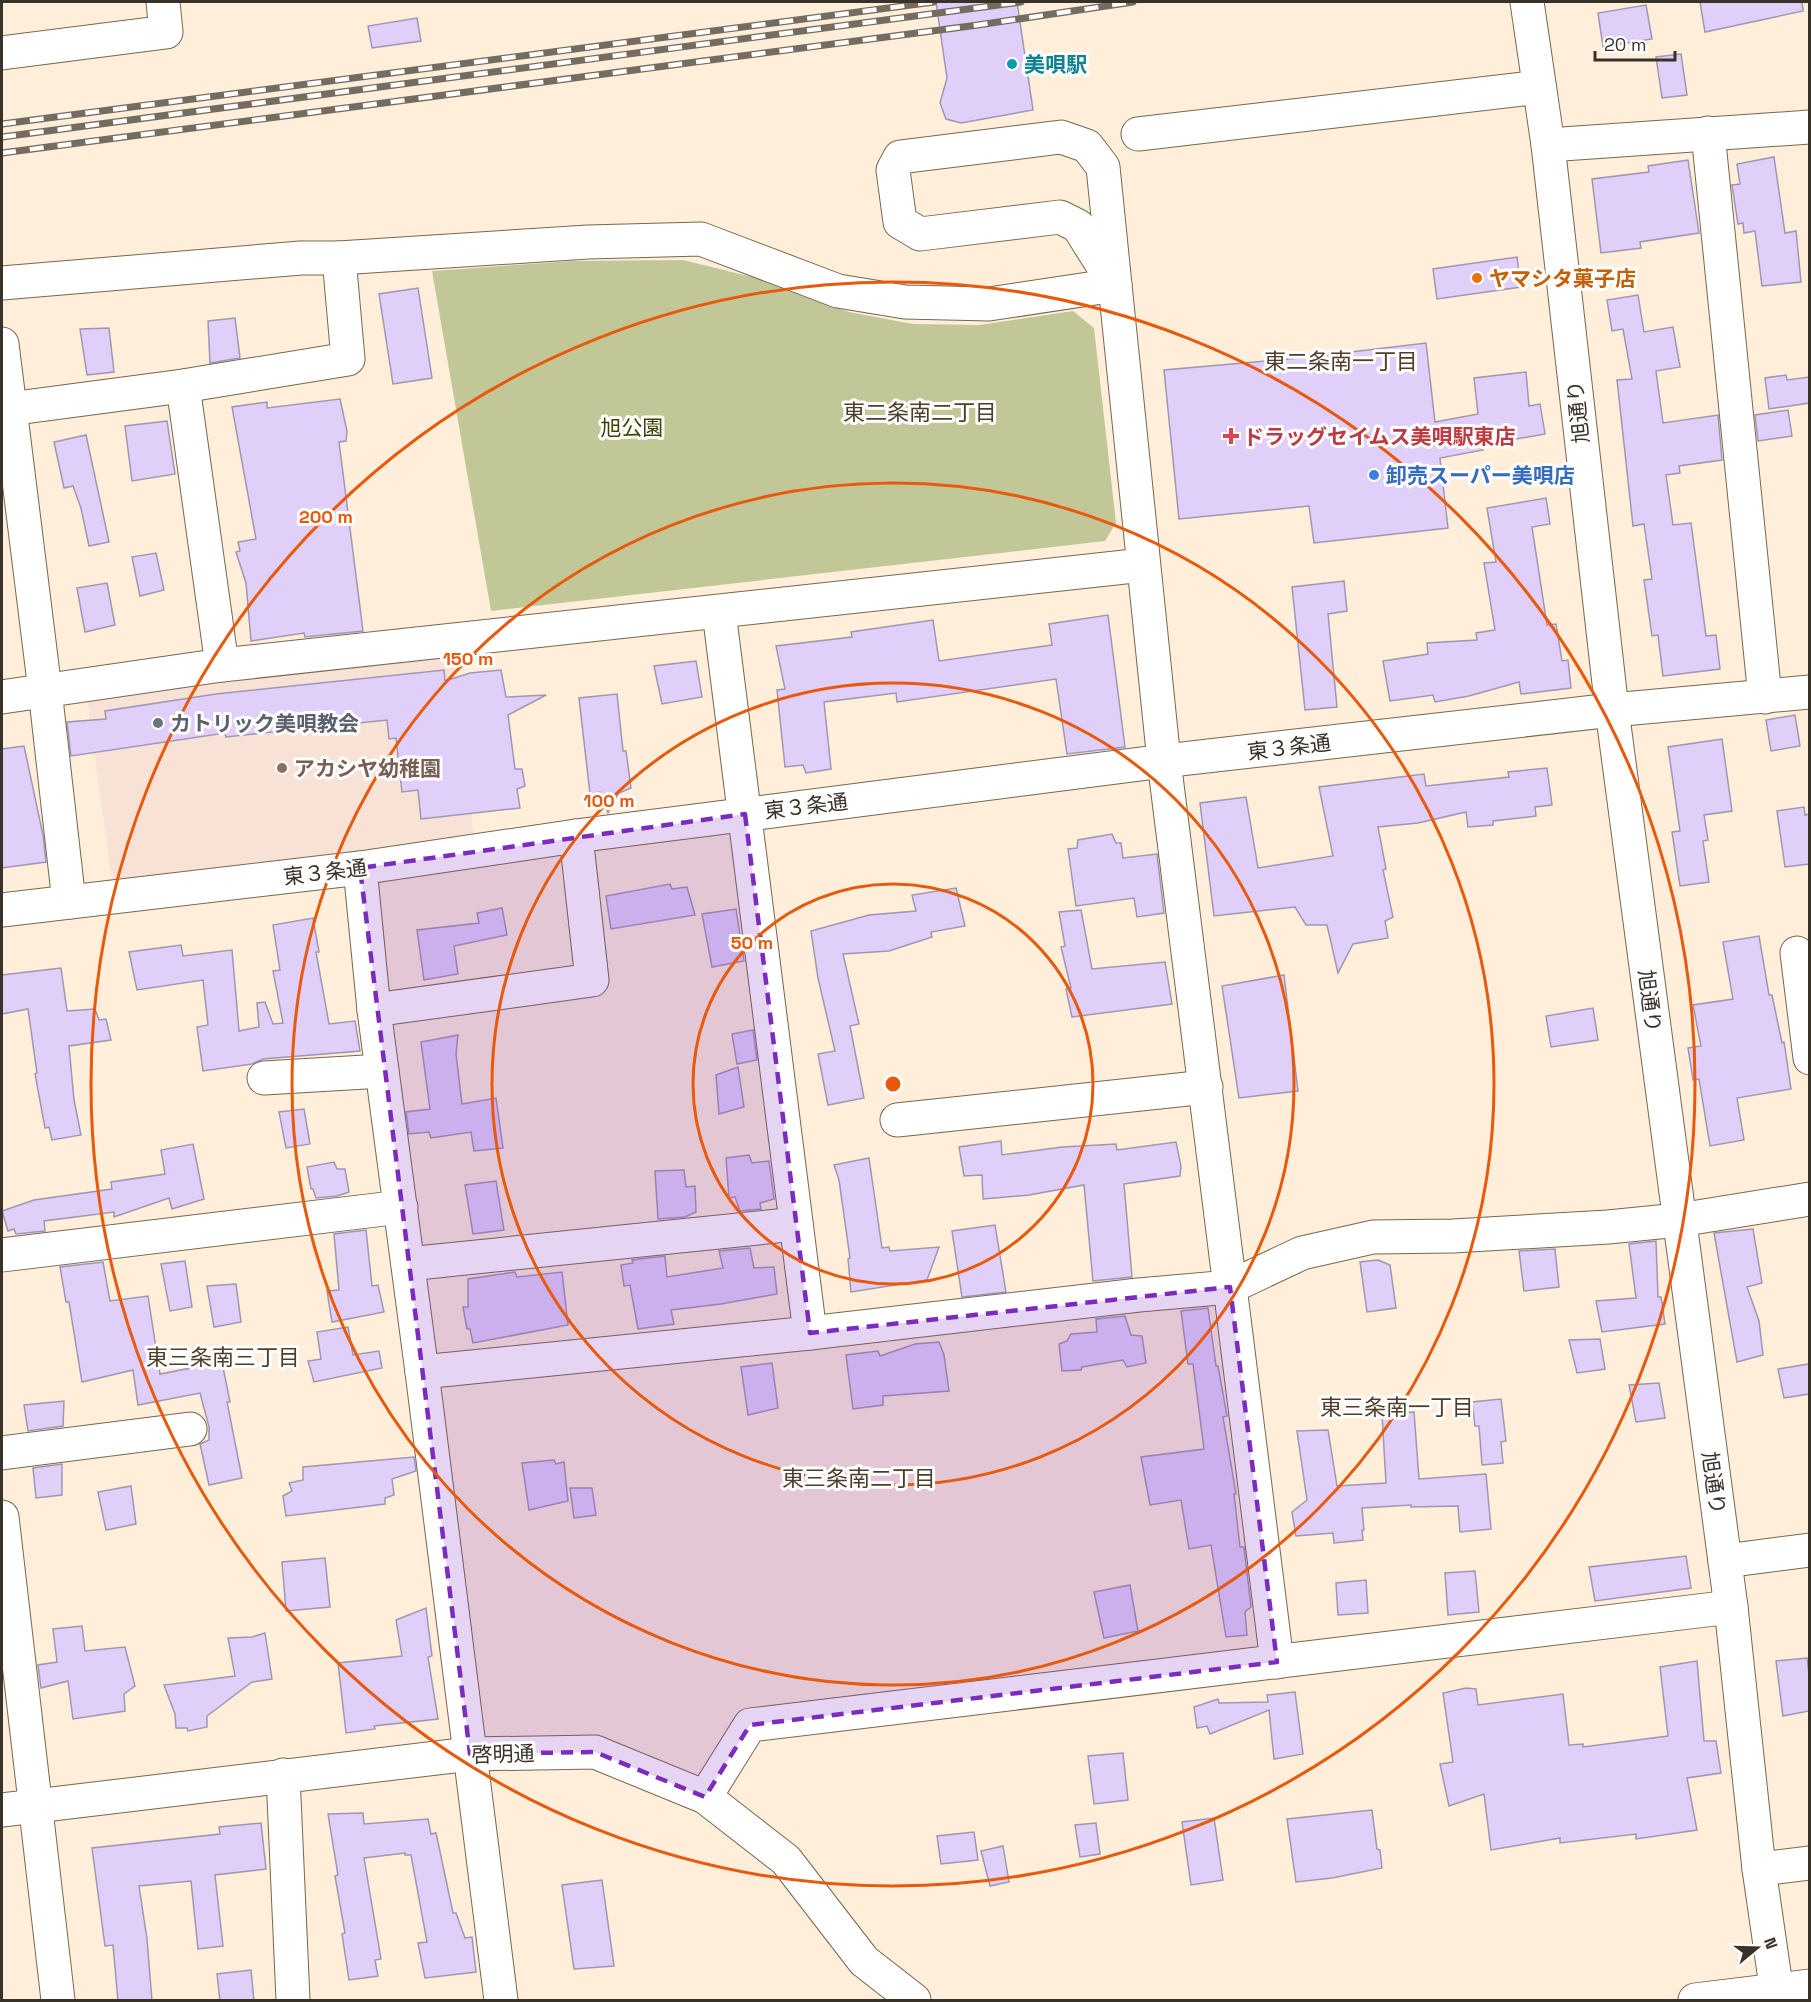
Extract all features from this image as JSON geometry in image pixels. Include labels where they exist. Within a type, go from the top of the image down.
[{"type":"street","points":[[2,53],[166,32],[163,2]]},
{"type":"street","name":"旭通り","points":[[1527,2],[1548,145],[1612,710],[1731,1607],[1759,1869],[1777,1995]]},
{"type":"street","points":[[1138,134],[1539,87]]},
{"type":"street","points":[[1548,145],[1809,127]]},
{"type":"street","points":[[1708,133],[1765,697]]},
{"type":"street","points":[[1114,285],[1078,226],[1060,218],[920,234],[900,222],[892,170],[900,156],[1061,136],[1088,146],[1103,167],[1164,761],[1277,1662]]},
{"type":"street","points":[[2,283],[301,258],[339,258],[588,242],[701,239],[838,291],[905,302],[989,304],[1114,285]]},
{"type":"street","points":[[9,409],[183,386],[348,359],[339,258]]},
{"type":"street","points":[[2,344],[69,902]]},
{"type":"street","points":[[183,386],[222,664]]},
{"type":"street","points":[[2,697],[222,664],[1143,565]]},
{"type":"street","points":[[719,612],[810,1333]]},
{"type":"street","name":"東３条通","points":[[2,910],[360,868],[576,836],[1164,761],[1612,710],[1809,692]]},
{"type":"street","points":[[374,1010],[592,980],[576,836]]},
{"type":"street","points":[[360,868],[374,1010],[423,1372],[501,2001]]},
{"type":"street","points":[[1797,953],[1809,1058]]},
{"type":"street","points":[[264,1078],[382,1071]]},
{"type":"street","points":[[897,1120],[1206,1088]]},
{"type":"street","points":[[423,1372],[1230,1287],[1302,1253],[1372,1237],[1453,1236],[1608,1227],[1679,1220],[1809,1199]]},
{"type":"street","points":[[2,1255],[400,1207]]},
{"type":"street","points":[[408,1264],[796,1224]]},
{"type":"street","points":[[2,1453],[190,1429]]},
{"type":"street","points":[[2,1517],[58,2001]]},
{"type":"street","points":[[1725,1561],[1809,1550]]},
{"type":"street","points":[[705,1797],[750,1725],[1731,1607]]},
{"type":"street","name":"啓明通","points":[[2,1810],[470,1754],[595,1752],[705,1797],[786,1860],[864,1960],[914,2001]]},
{"type":"street","points":[[283,1775],[293,2001]]},
{"type":"street","points":[[1759,1869],[1809,1863]]},
{"type":"street","points":[[1695,2001],[1777,1995],[1809,1986]]},
{"type":"highlighted area","points":[[745,814],[810,1333],[1230,1287],[1277,1662],[750,1725],[705,1797],[595,1752],[470,1754],[360,868]]},
{"type":"shaded area","name":"アカシヤ幼稚園","points":[[453,655],[474,837],[112,880],[87,698]]},
{"type":"green space","name":"旭公園","points":[[683,260],[756,278],[849,312],[913,324],[979,325],[1073,311],[1094,328],[1116,523],[1105,541],[491,611],[432,271],[573,261]]},
{"type":"building","name":"美唄駅","points":[[936,2],[1017,2],[1033,110],[961,123],[946,119],[940,103],[947,78]]},
{"type":"building","points":[[1700,2],[1802,2],[1803,11],[1705,32]]},
{"type":"building","points":[[1646,5],[1652,39],[1603,47],[1598,13]]},
{"type":"building","points":[[417,18],[421,41],[372,48],[368,26]]},
{"type":"building","points":[[1681,54],[1687,95],[1662,98],[1656,57]]},
{"type":"building","points":[[1774,157],[1785,233],[1796,231],[1801,282],[1762,286],[1755,231],[1744,233],[1743,223],[1738,224],[1732,185],[1740,184],[1737,164]]},
{"type":"building","points":[[1688,160],[1699,233],[1640,242],[1641,248],[1601,253],[1592,179],[1649,172],[1648,166]]},
{"type":"building","name":"ヤマシタ菓子店","points":[[1517,257],[1521,287],[1437,299],[1433,269]]},
{"type":"building","points":[[418,288],[432,378],[393,384],[379,294]]},
{"type":"building","points":[[1638,295],[1644,332],[1673,327],[1680,367],[1656,371],[1663,423],[1718,415],[1722,460],[1679,466],[1680,473],[1666,475],[1673,525],[1691,523],[1706,636],[1716,635],[1720,669],[1663,676],[1658,635],[1652,636],[1644,580],[1652,579],[1644,524],[1633,526],[1617,380],[1632,379],[1623,329],[1612,331],[1607,300]]},
{"type":"building","points":[[235,318],[240,358],[210,363],[208,321]]},
{"type":"building","points":[[109,328],[114,372],[87,375],[80,329]]},
{"type":"building","points":[[1426,343],[1435,422],[1478,414],[1474,378],[1526,372],[1529,406],[1540,404],[1545,434],[1482,445],[1483,450],[1440,458],[1448,528],[1314,543],[1309,506],[1179,519],[1164,370],[1300,358]]},
{"type":"building","points":[[1786,375],[1787,380],[1809,377],[1809,403],[1769,409],[1765,378]]},
{"type":"building","points":[[340,399],[347,431],[346,441],[339,442],[363,631],[305,637],[304,633],[251,641],[246,583],[236,552],[240,551],[238,542],[256,539],[232,407],[267,402],[267,408]]},
{"type":"building","points":[[1788,410],[1792,436],[1758,441],[1755,415]]},
{"type":"building","points":[[167,421],[175,474],[132,481],[125,426]]},
{"type":"building","points":[[86,435],[109,542],[89,546],[81,508],[73,486],[64,488],[54,442]]},
{"type":"building","points":[[1546,498],[1550,524],[1532,527],[1547,625],[1556,624],[1562,661],[1568,660],[1571,688],[1521,694],[1519,682],[1469,696],[1435,702],[1433,695],[1390,701],[1383,661],[1428,654],[1427,643],[1477,640],[1476,633],[1495,630],[1484,563],[1496,562],[1487,508]]},
{"type":"building","points":[[156,553],[164,590],[140,596],[132,557]]},
{"type":"building","points":[[1344,581],[1347,611],[1328,614],[1337,707],[1305,710],[1292,587]]},
{"type":"building","points":[[107,583],[115,625],[85,632],[77,588]]},
{"type":"building","points":[[1108,615],[1125,747],[1067,754],[1056,679],[897,702],[896,693],[824,702],[831,769],[806,773],[803,765],[785,767],[777,690],[785,689],[776,646],[852,637],[851,632],[933,620],[939,661],[1052,645],[1049,624]]},
{"type":"building","points":[[696,661],[702,697],[662,704],[654,666]]},
{"type":"building","points":[[444,670],[445,681],[470,673],[501,670],[506,697],[546,695],[508,715],[515,769],[522,769],[525,786],[517,789],[520,808],[421,819],[418,790],[402,792],[396,738],[389,739],[387,720],[226,737],[225,733],[71,756],[67,722],[106,719],[105,711],[216,694]]},
{"type":"building","points":[[617,694],[623,751],[626,751],[631,788],[619,793],[608,813],[600,792],[590,794],[579,698]]},
{"type":"building","points":[[1795,715],[1800,746],[1771,751],[1766,720]]},
{"type":"building","points":[[1722,739],[1732,811],[1704,815],[1708,840],[1703,841],[1709,882],[1680,886],[1672,832],[1680,831],[1668,747]]},
{"type":"building","points":[[24,746],[43,835],[46,862],[2,868],[2,749]]},
{"type":"building","points":[[1547,768],[1552,805],[1535,807],[1536,816],[1493,821],[1493,825],[1468,827],[1466,812],[1418,823],[1378,827],[1386,869],[1383,870],[1393,917],[1385,921],[1388,938],[1353,944],[1338,973],[1327,925],[1306,925],[1295,907],[1214,916],[1200,803],[1246,797],[1258,868],[1333,856],[1319,787],[1424,774],[1426,786],[1509,777],[1508,772]]},
{"type":"building","points":[[1804,807],[1805,815],[1809,814],[1809,864],[1785,867],[1777,811]]},
{"type":"building","points":[[1112,834],[1116,843],[1121,843],[1123,858],[1157,854],[1164,913],[1137,917],[1134,898],[1076,906],[1068,849],[1077,848],[1078,840]]},
{"type":"building","points":[[670,884],[672,889],[687,887],[695,915],[611,929],[606,896]]},
{"type":"building","points":[[956,888],[965,926],[931,932],[932,937],[889,951],[843,954],[859,1024],[850,1026],[864,1098],[828,1105],[818,1054],[835,1051],[818,978],[811,931],[869,915],[916,911],[912,895]]},
{"type":"building","points":[[502,908],[507,935],[454,946],[458,974],[424,980],[417,930],[479,923],[477,913]]},
{"type":"building","points":[[736,909],[744,961],[712,967],[702,914]]},
{"type":"building","points":[[1081,910],[1092,969],[1165,962],[1172,1004],[1072,1017],[1066,989],[1071,988],[1061,947],[1065,946],[1059,912]]},
{"type":"building","points":[[313,918],[319,952],[316,952],[329,1024],[355,1021],[360,1051],[263,1059],[252,1064],[203,1071],[197,1027],[208,1025],[203,980],[137,990],[129,952],[181,945],[183,956],[232,950],[239,1031],[259,1027],[257,1003],[265,1002],[273,1024],[283,1023],[273,971],[280,970],[273,925]]},
{"type":"building","points":[[1759,936],[1769,995],[1772,995],[1782,1043],[1784,1042],[1791,1089],[1737,1098],[1744,1140],[1710,1146],[1699,1079],[1693,1080],[1688,1048],[1701,1046],[1693,1005],[1733,999],[1723,942]]},
{"type":"building","points":[[61,968],[67,1011],[95,1009],[99,1020],[106,1019],[111,1040],[69,1046],[74,1100],[81,1135],[52,1140],[49,1127],[45,1128],[35,1074],[37,1073],[28,1009],[2,1014],[2,975]]},
{"type":"building","points":[[1284,975],[1298,1091],[1239,1098],[1222,986]]},
{"type":"building","points":[[1593,1008],[1598,1040],[1551,1047],[1546,1016]]},
{"type":"building","points":[[753,1030],[757,1060],[737,1064],[732,1034]]},
{"type":"building","points":[[458,1035],[456,1054],[462,1104],[496,1098],[503,1148],[474,1151],[471,1132],[431,1138],[429,1132],[409,1134],[406,1112],[430,1109],[421,1042]]},
{"type":"building","points":[[738,1067],[744,1107],[719,1114],[716,1075]]},
{"type":"building","points":[[304,1109],[310,1144],[286,1148],[279,1112]]},
{"type":"building","points":[[1001,1141],[1002,1155],[1062,1147],[1116,1144],[1117,1150],[1176,1142],[1181,1166],[1180,1176],[1124,1184],[1132,1277],[1093,1281],[1084,1185],[1029,1195],[983,1199],[982,1175],[964,1176],[959,1147]]},
{"type":"building","points":[[193,1144],[204,1199],[172,1209],[169,1198],[114,1217],[114,1212],[44,1221],[45,1231],[16,1234],[14,1229],[8,1231],[2,1211],[34,1200],[112,1189],[111,1182],[165,1174],[161,1150]]},
{"type":"building","points":[[749,1155],[752,1163],[769,1161],[774,1199],[760,1203],[761,1209],[740,1211],[735,1197],[729,1198],[726,1158]]},
{"type":"building","points":[[869,1158],[882,1248],[889,1247],[890,1251],[939,1247],[927,1280],[851,1292],[848,1259],[850,1258],[839,1180],[834,1165]]},
{"type":"building","points":[[334,1162],[337,1169],[345,1169],[349,1192],[316,1198],[311,1189],[307,1167]]},
{"type":"building","points":[[684,1170],[686,1187],[695,1186],[696,1212],[685,1217],[658,1219],[655,1171]]},
{"type":"building","points":[[496,1181],[504,1230],[473,1234],[465,1185]]},
{"type":"building","points":[[995,1225],[1006,1292],[962,1297],[952,1231]]},
{"type":"building","points":[[1753,1229],[1762,1283],[1747,1287],[1759,1321],[1763,1355],[1737,1362],[1714,1233]]},
{"type":"building","points":[[366,1230],[372,1286],[378,1285],[384,1312],[332,1322],[327,1291],[339,1290],[334,1234]]},
{"type":"building","points":[[1656,1241],[1658,1297],[1661,1297],[1665,1324],[1602,1332],[1596,1301],[1636,1298],[1629,1244]]},
{"type":"building","points":[[750,1248],[754,1268],[774,1267],[777,1294],[671,1310],[674,1324],[638,1329],[630,1285],[624,1286],[621,1265],[633,1263],[632,1260],[665,1256],[667,1277],[723,1268],[719,1251]]},
{"type":"building","points":[[1555,1249],[1559,1287],[1524,1291],[1519,1251]]},
{"type":"building","points":[[1378,1260],[1390,1265],[1396,1308],[1367,1312],[1360,1262]]},
{"type":"building","points":[[185,1261],[192,1307],[170,1311],[161,1264]]},
{"type":"building","points":[[103,1262],[110,1301],[148,1296],[160,1374],[222,1362],[230,1402],[227,1402],[242,1478],[209,1485],[200,1444],[209,1440],[209,1427],[200,1393],[138,1405],[133,1370],[82,1382],[69,1302],[66,1302],[60,1267]]},
{"type":"building","points":[[515,1272],[517,1277],[562,1272],[568,1325],[473,1343],[470,1329],[467,1329],[463,1307],[468,1307],[468,1279]]},
{"type":"building","points":[[236,1284],[241,1322],[214,1327],[207,1286]]},
{"type":"building","points":[[1208,1308],[1216,1366],[1218,1366],[1227,1416],[1223,1417],[1236,1494],[1234,1494],[1240,1547],[1244,1547],[1251,1607],[1245,1612],[1247,1635],[1226,1637],[1211,1545],[1189,1549],[1181,1500],[1150,1505],[1141,1457],[1204,1449],[1193,1364],[1188,1364],[1181,1311]]},
{"type":"building","points":[[1125,1316],[1131,1335],[1142,1336],[1146,1363],[1127,1367],[1123,1360],[1082,1367],[1081,1370],[1062,1371],[1059,1344],[1067,1341],[1071,1334],[1097,1332],[1096,1319]]},
{"type":"building","points":[[348,1327],[353,1355],[379,1351],[382,1368],[314,1382],[308,1361],[321,1359],[317,1332]]},
{"type":"building","points":[[1600,1339],[1605,1369],[1577,1373],[1569,1340]]},
{"type":"building","points":[[939,1342],[944,1355],[949,1391],[883,1396],[883,1405],[853,1409],[846,1355],[878,1351],[880,1356],[915,1344]]},
{"type":"building","points":[[772,1363],[778,1408],[748,1415],[741,1367]]},
{"type":"building","points":[[1809,1364],[1809,1394],[1784,1398],[1778,1369]]},
{"type":"building","points":[[1659,1383],[1665,1418],[1636,1422],[1629,1385]]},
{"type":"building","points":[[1501,1399],[1506,1441],[1501,1442],[1503,1463],[1482,1465],[1479,1426],[1475,1426],[1472,1402]]},
{"type":"building","points":[[64,1401],[63,1426],[28,1431],[24,1405]]},
{"type":"building","points":[[1414,1412],[1419,1479],[1486,1474],[1491,1529],[1460,1532],[1458,1506],[1411,1507],[1411,1505],[1362,1508],[1363,1540],[1334,1543],[1333,1533],[1296,1536],[1292,1512],[1307,1500],[1297,1431],[1328,1430],[1337,1486],[1386,1483],[1382,1414]]},
{"type":"building","points":[[414,1457],[416,1471],[392,1479],[394,1495],[385,1498],[385,1504],[286,1516],[283,1496],[292,1491],[289,1483],[303,1480],[303,1467]]},
{"type":"building","points":[[554,1460],[556,1464],[564,1462],[568,1501],[529,1510],[522,1463]]},
{"type":"building","points":[[62,1464],[62,1495],[36,1498],[33,1468]]},
{"type":"building","points":[[131,1486],[136,1524],[106,1530],[98,1492]]},
{"type":"building","points":[[570,1488],[592,1488],[596,1515],[574,1518]]},
{"type":"building","points":[[1686,1556],[1691,1588],[1595,1601],[1589,1567]]},
{"type":"building","points":[[325,1558],[330,1607],[286,1611],[282,1562]]},
{"type":"building","points":[[1475,1571],[1479,1612],[1448,1615],[1445,1573]]},
{"type":"building","points":[[1366,1580],[1368,1613],[1338,1615],[1336,1583]]},
{"type":"building","points":[[1130,1585],[1138,1631],[1104,1638],[1094,1592]]},
{"type":"building","points":[[426,1608],[432,1656],[428,1657],[438,1719],[374,1726],[375,1729],[346,1733],[338,1663],[402,1656],[396,1620]]},
{"type":"building","points":[[82,1626],[85,1651],[125,1647],[135,1686],[124,1694],[125,1711],[73,1719],[68,1681],[41,1688],[38,1665],[57,1662],[53,1629]]},
{"type":"building","points":[[265,1633],[272,1679],[252,1682],[207,1716],[207,1727],[188,1731],[187,1728],[176,1728],[175,1714],[164,1685],[235,1676],[228,1638],[252,1637]]},
{"type":"building","points":[[1807,1658],[1809,1711],[1783,1716],[1776,1661]]},
{"type":"building","points":[[1697,1661],[1704,1741],[1716,1741],[1721,1773],[1687,1778],[1697,1830],[1636,1839],[1636,1834],[1560,1843],[1560,1838],[1491,1850],[1484,1794],[1449,1806],[1440,1764],[1453,1762],[1443,1693],[1466,1688],[1476,1689],[1478,1705],[1563,1694],[1569,1745],[1583,1744],[1583,1747],[1668,1736],[1660,1667]]},
{"type":"building","points":[[1295,1692],[1303,1754],[1274,1759],[1269,1710],[1210,1734],[1207,1726],[1197,1728],[1194,1707],[1218,1699],[1219,1703],[1268,1702],[1267,1695]]},
{"type":"building","points":[[1123,1753],[1128,1800],[1094,1804],[1088,1756]]},
{"type":"building","points":[[1372,1810],[1382,1868],[1332,1878],[1296,1882],[1287,1819]]},
{"type":"building","points":[[363,1813],[364,1824],[428,1819],[431,1834],[436,1833],[453,1913],[456,1913],[465,1938],[472,1937],[476,1972],[425,1978],[418,1943],[427,1942],[411,1855],[405,1855],[405,1853],[364,1858],[381,1959],[375,1960],[378,1976],[349,1980],[342,1934],[345,1933],[335,1876],[338,1875],[328,1814]]},
{"type":"building","points":[[1214,1818],[1223,1880],[1191,1885],[1182,1822]]},
{"type":"building","points":[[261,1823],[266,1869],[215,1875],[223,1946],[198,1949],[191,1881],[139,1886],[147,1939],[152,2001],[118,2001],[113,1945],[105,1946],[92,1848],[220,1834],[219,1827]]},
{"type":"building","points":[[1096,1823],[1100,1854],[1080,1857],[1075,1825]]},
{"type":"building","points":[[974,1832],[978,1860],[941,1864],[937,1836]]},
{"type":"building","points":[[1003,1846],[1009,1882],[990,1886],[981,1851]]},
{"type":"building","points":[[602,1880],[614,1966],[574,1969],[562,1885]]},
{"type":"building","points":[[251,1970],[254,2001],[220,2001],[217,1974]]},
{"type":"railway","points":[[2,124],[934,2]]},
{"type":"railway","points":[[2,137],[1021,2]]},
{"type":"railway","points":[[2,153],[978,25],[1133,2]]},
{"type":"place","name":"美唄駅","points":[[1012,64]]},
{"type":"place","name":"ヤマシタ菓子店","points":[[1477,278]]},
{"type":"place","name":"ドラッグセイムス美唄駅東店","points":[[1231,436]]},
{"type":"place","name":"卸売スーパー美唄店","points":[[1374,475]]},
{"type":"place","name":"カトリック美唄教会","points":[[158,723]]},
{"type":"place","name":"アカシヤ幼稚園","points":[[282,768]]},
{"type":"district","name":"東二条南一丁目","points":[[1341,361]]},
{"type":"district","name":"東二条南二丁目","points":[[920,412]]},
{"type":"district","name":"東三条南三丁目","points":[[223,1357]]},
{"type":"district","name":"東三条南一丁目","points":[[1397,1407]]},
{"type":"district","name":"東三条南二丁目","points":[[859,1478]]}]
